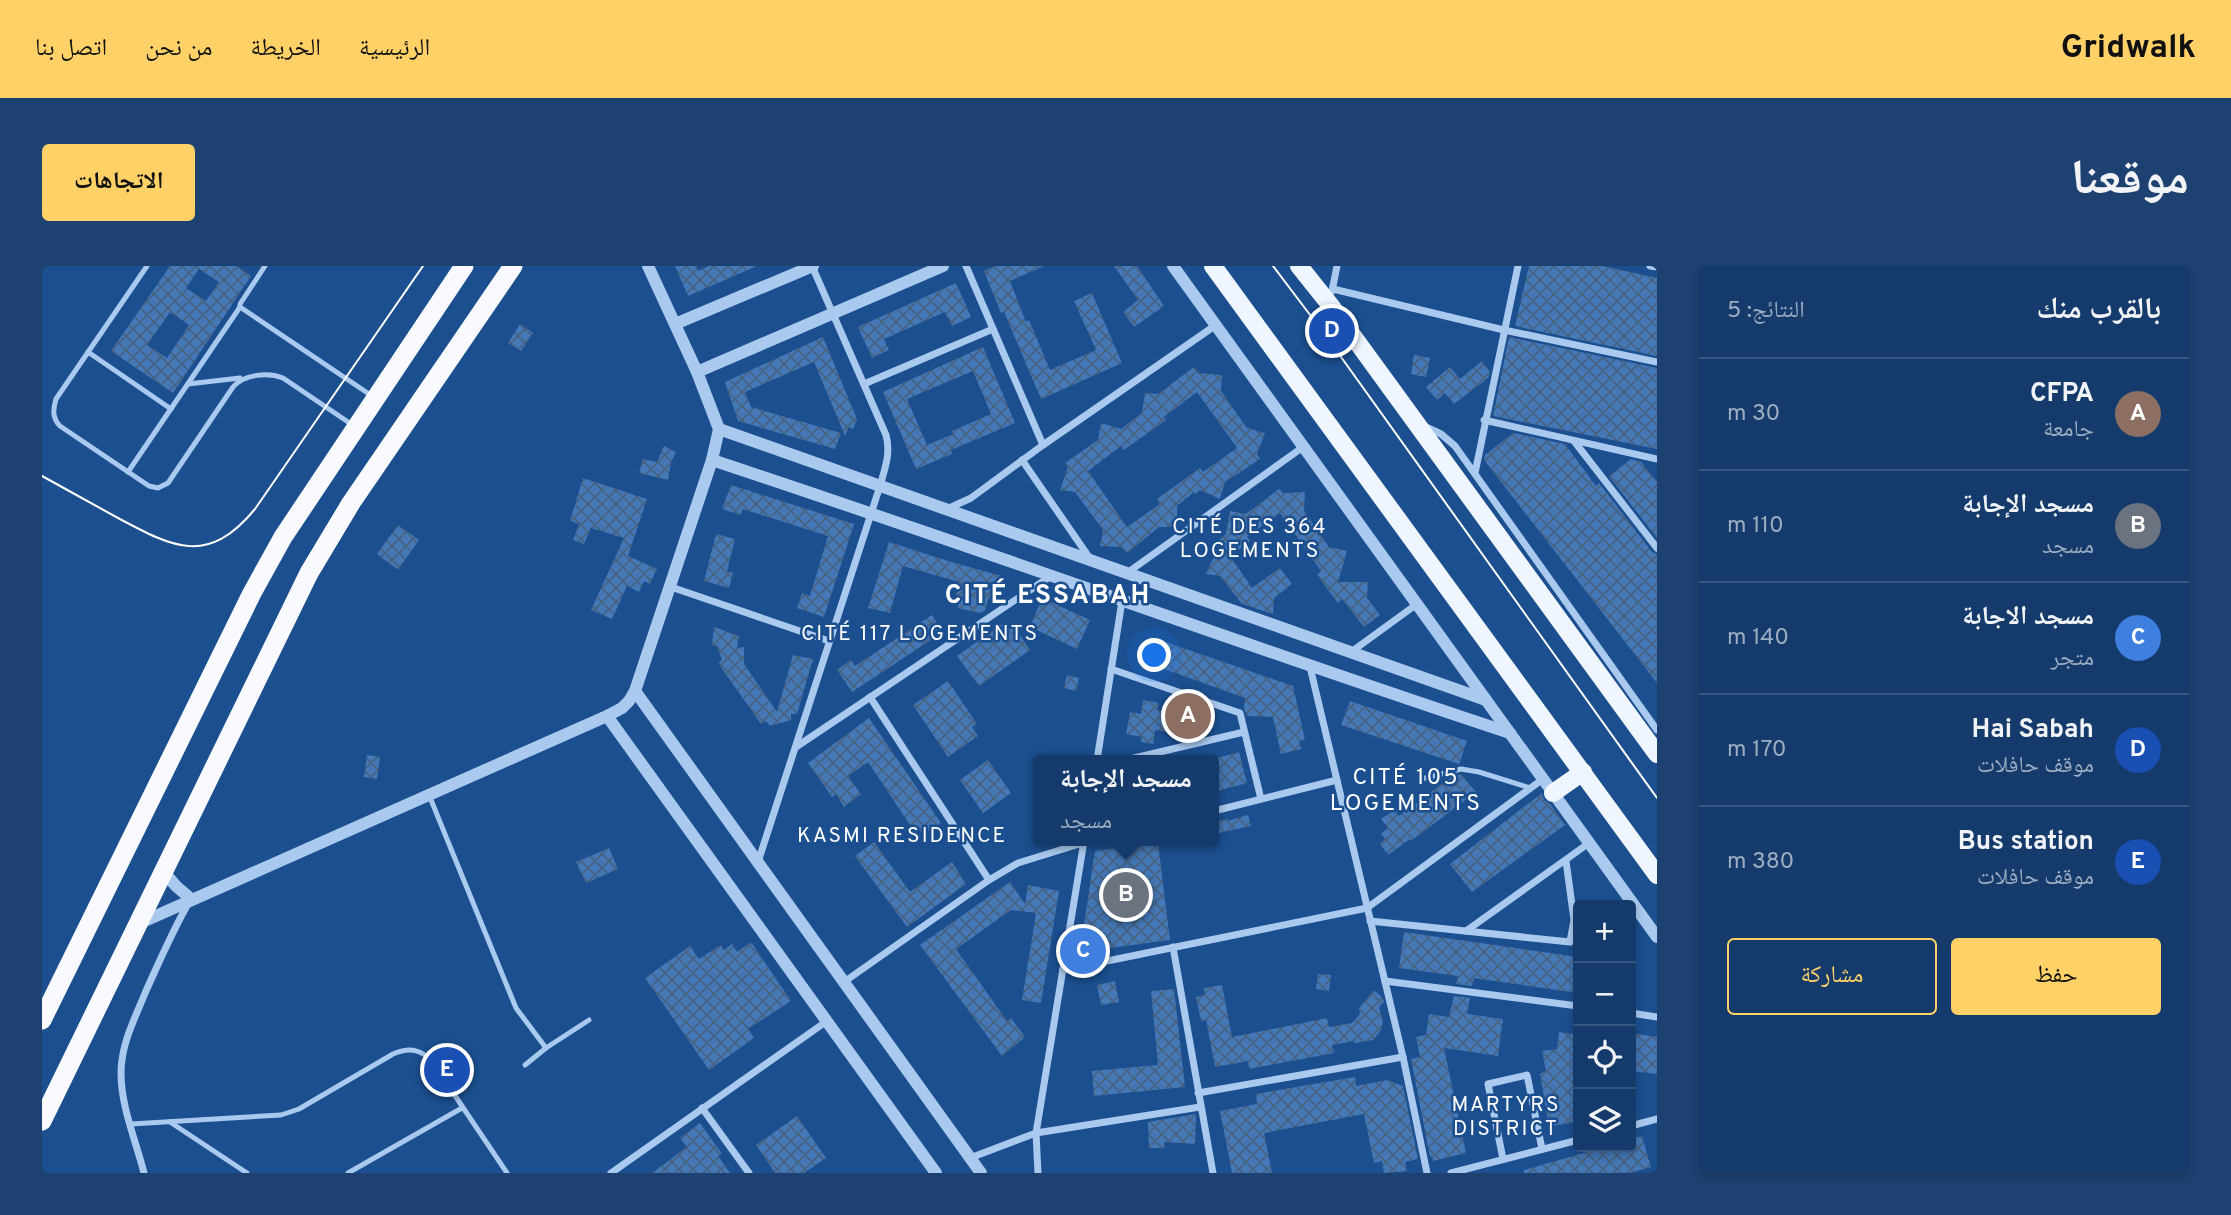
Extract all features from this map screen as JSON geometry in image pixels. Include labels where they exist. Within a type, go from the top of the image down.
[{"type":"highway","points":[[42,1020],[252,593],[283,537],[464,266]]},
{"type":"highway","points":[[42,1121],[309,573],[351,503],[513,266]]},
{"type":"main road","points":[[1213,266],[1657,875]]},
{"type":"main road","points":[[1299,266],[1332,297],[1416,423],[1657,754]]},
{"type":"main road","points":[[1548,786],[1583,772]]},
{"type":"street","points":[[137,925],[607,716],[629,701],[635,691],[671,587],[712,460],[719,429],[697,372],[648,266]]},
{"type":"street","points":[[675,324],[812,266],[889,447],[880,486],[758,863]]},
{"type":"street","points":[[697,372],[943,266]]},
{"type":"street","points":[[966,266],[1043,445]]},
{"type":"street","points":[[1173,266],[1657,937]]},
{"type":"street","points":[[1337,266],[1332,297],[1657,362]]},
{"type":"street","points":[[1475,473],[1518,266]]},
{"type":"street","points":[[1650,266],[1657,267]]},
{"type":"street","points":[[946,509],[971,498],[1216,326]]},
{"type":"street","points":[[864,384],[993,329]]},
{"type":"street","points":[[1484,420],[1657,459]]},
{"type":"street","points":[[1416,423],[1441,434],[1455,446],[1657,730]]},
{"type":"street","points":[[719,429],[1486,701]]},
{"type":"street","points":[[1573,440],[1657,548]]},
{"type":"street","points":[[1126,573],[1303,447]]},
{"type":"street","points":[[712,460],[871,512],[1310,667],[1510,733]]},
{"type":"street","points":[[1022,460],[1092,561]]},
{"type":"street","points":[[795,747],[1051,576]]},
{"type":"street","points":[[671,587],[829,641]]},
{"type":"street","points":[[1098,755],[1122,601]]},
{"type":"street","points":[[1350,652],[1417,604]]},
{"type":"street","points":[[1310,667],[1403,1056],[1427,1173]]},
{"type":"street","points":[[1111,669],[1240,713],[1261,799]]},
{"type":"street","points":[[635,691],[981,1173]]},
{"type":"street","points":[[870,697],[989,880]]},
{"type":"street","points":[[607,716],[936,1173]]},
{"type":"street","points":[[1147,755],[1244,732]]},
{"type":"street","points":[[1219,810],[1337,780]]},
{"type":"street","points":[[1063,970],[1367,908],[1530,788],[1548,786]]},
{"type":"street","points":[[1465,931],[1589,843]]},
{"type":"street","points":[[844,982],[989,880],[1018,863],[1071,846]]},
{"type":"street","points":[[1038,1173],[1037,1133],[1085,846]]},
{"type":"street","points":[[1370,921],[1570,942],[1574,920],[1566,861]]},
{"type":"street","points":[[163,871],[191,900]]},
{"type":"street","points":[[144,1173],[122,1087],[125,1045],[169,939],[191,900]]},
{"type":"street","points":[[1173,947],[1213,1173]]},
{"type":"street","points":[[1385,981],[1573,1005]]},
{"type":"street","points":[[1636,1014],[1657,1017]]},
{"type":"street","points":[[611,1173],[828,1021]]},
{"type":"street","points":[[1198,1093],[1403,1056]]},
{"type":"street","points":[[1503,1159],[1488,1084],[1527,1075],[1542,1149]]},
{"type":"street","points":[[970,1158],[1037,1133],[1200,1107]]},
{"type":"street","points":[[702,1108],[749,1173]]},
{"type":"street","points":[[1636,1125],[1657,1119]]},
{"type":"street","points":[[1451,1173],[1573,1141]]},
{"type":"lane","points":[[146,266],[54,405],[57,422],[128,472],[153,488],[158,488],[167,483],[233,387],[244,377]]},
{"type":"lane","points":[[128,472],[265,266]]},
{"type":"lane","points":[[240,307],[374,398]]},
{"type":"lane","points":[[88,352],[171,409]]},
{"type":"lane","points":[[188,384],[270,375],[283,378],[355,426]]},
{"type":"lane","points":[[1422,779],[1461,769],[1530,788]]},
{"type":"lane","points":[[429,794],[516,1007],[546,1048]]},
{"type":"lane","points":[[524,1065],[589,1020]]},
{"type":"lane","points":[[131,1124],[271,1116],[290,1112],[393,1054],[411,1049],[428,1056],[507,1173]]},
{"type":"lane","points":[[348,1173],[462,1108]]},
{"type":"lane","points":[[170,1122],[247,1173]]},
{"type":"building","points":[[170,266],[237,266],[251,276],[173,393],[111,351]],"holes":[[[199,269],[219,282],[206,301],[186,288]],[[170,312],[189,325],[167,358],[147,345]]]},
{"type":"building","points":[[675,266],[696,266],[698,271],[709,266],[757,266],[688,296]]},
{"type":"building","points":[[995,266],[1044,266],[1010,281],[1026,322],[1029,320],[1050,370],[1096,350],[1074,301],[1092,293],[1122,363],[1041,399],[984,271]]},
{"type":"building","points":[[1114,266],[1137,266],[1164,306],[1134,327],[1123,312],[1138,300]]},
{"type":"building","points":[[1529,266],[1602,266],[1657,278],[1657,356],[1515,326]]},
{"type":"building","points":[[956,283],[971,317],[952,326],[945,312],[884,339],[889,350],[872,358],[858,327]]},
{"type":"building","points":[[520,324],[533,333],[521,351],[508,343]]},
{"type":"building","points":[[823,337],[857,419],[853,429],[849,427],[845,436],[814,362],[745,392],[751,407],[841,433],[835,449],[738,421],[725,382]]},
{"type":"building","points":[[1509,337],[1657,368],[1657,449],[1493,416]]},
{"type":"building","points":[[983,347],[1015,423],[951,450],[952,454],[916,469],[883,392]],"holes":[[[973,371],[991,414],[927,445],[907,399]]]},
{"type":"building","points":[[1414,355],[1430,358],[1426,377],[1411,374]]},
{"type":"building","points":[[1482,361],[1490,372],[1488,378],[1454,404],[1445,393],[1437,400],[1426,387],[1450,367],[1460,379]]},
{"type":"building","points":[[1194,367],[1199,373],[1222,375],[1221,391],[1247,428],[1265,433],[1257,454],[1260,459],[1225,482],[1220,499],[1200,490],[1195,494],[1194,492],[1177,506],[1177,527],[1159,527],[1127,553],[1121,547],[1100,546],[1103,530],[1075,492],[1060,490],[1068,467],[1065,463],[1098,440],[1101,423],[1121,429],[1142,413],[1145,393],[1158,394]],"holes":[[[1197,392],[1237,448],[1203,472],[1200,468],[1157,499],[1160,504],[1127,527],[1088,471],[1121,446],[1124,450],[1166,420],[1164,417]]]},
{"type":"building","points":[[1513,433],[1565,444],[1596,486],[1599,483],[1652,552],[1657,554],[1657,683],[1484,460],[1485,455]]},
{"type":"building","points":[[664,446],[676,452],[668,480],[639,473],[643,459],[657,462]]},
{"type":"building","points":[[1631,459],[1641,462],[1657,482],[1657,538],[1609,476]]},
{"type":"building","points":[[583,478],[647,499],[628,556],[657,569],[650,584],[644,581],[639,592],[627,586],[612,619],[591,610],[624,538],[591,528],[584,544],[573,540],[579,524],[570,521]]},
{"type":"building","points":[[731,485],[854,524],[824,617],[797,608],[802,593],[810,596],[828,536],[743,509],[740,515],[722,509]]},
{"type":"building","points":[[1279,489],[1283,493],[1305,492],[1304,511],[1329,547],[1347,551],[1338,582],[1368,582],[1367,598],[1380,615],[1364,627],[1342,599],[1338,603],[1317,575],[1321,571],[1280,513],[1247,537],[1250,541],[1230,556],[1252,588],[1280,568],[1292,584],[1274,598],[1273,614],[1242,604],[1220,576],[1206,574],[1215,554],[1211,547],[1226,534],[1230,511],[1246,514]]},
{"type":"building","points":[[398,525],[419,540],[398,570],[377,554]]},
{"type":"building","points":[[716,534],[735,539],[727,571],[733,573],[729,588],[704,581]]},
{"type":"building","points":[[889,542],[1005,577],[999,597],[988,599],[985,611],[979,613],[958,608],[959,601],[955,599],[959,582],[903,566],[890,613],[868,608]]},
{"type":"building","points":[[1042,598],[1090,620],[1077,649],[1030,627]]},
{"type":"building","points":[[932,615],[943,632],[852,692],[837,670],[851,660],[855,666]]},
{"type":"building","points":[[1002,624],[1005,628],[1013,625],[1030,650],[979,686],[957,656]]},
{"type":"building","points":[[714,627],[739,636],[737,648],[744,647],[744,664],[777,712],[793,655],[813,659],[797,714],[791,714],[791,720],[770,726],[766,721],[761,724],[718,663],[722,660],[717,646],[712,645]]},
{"type":"building","points":[[1151,637],[1293,686],[1305,740],[1299,741],[1301,749],[1281,754],[1273,717],[1247,716],[1244,709],[1245,698],[1142,661]]},
{"type":"building","points":[[1067,675],[1079,678],[1076,691],[1064,688]]},
{"type":"building","points":[[948,681],[977,724],[972,727],[978,736],[948,757],[913,705]]},
{"type":"building","points":[[1143,700],[1159,703],[1157,710],[1177,714],[1173,729],[1168,728],[1168,732],[1155,730],[1153,744],[1141,742],[1142,737],[1126,734],[1130,712],[1141,714]]},
{"type":"building","points":[[1350,701],[1467,741],[1459,764],[1341,725]]},
{"type":"building","points":[[869,718],[941,823],[923,835],[919,828],[914,831],[868,762],[848,776],[861,794],[844,807],[836,794],[832,797],[808,763]]},
{"type":"building","points":[[1239,752],[1247,783],[1219,791],[1219,758]]},
{"type":"building","points":[[367,755],[380,757],[377,779],[364,777]]},
{"type":"building","points":[[988,760],[1011,793],[983,813],[960,780]]},
{"type":"building","points":[[1461,774],[1476,792],[1388,855],[1380,844],[1385,839],[1381,834],[1388,828],[1381,819],[1394,810],[1399,816],[1451,777]]},
{"type":"building","points":[[1542,793],[1544,800],[1565,825],[1472,892],[1450,864]]},
{"type":"building","points":[[1248,815],[1251,826],[1219,833],[1219,821]]},
{"type":"building","points":[[874,842],[910,892],[952,862],[966,884],[907,927],[855,856]]},
{"type":"building","points":[[1158,846],[1170,940],[1080,952],[1095,851]]},
{"type":"building","points":[[609,848],[618,869],[586,883],[576,862]]},
{"type":"building","points":[[1010,882],[1025,904],[1028,885],[1059,891],[1041,1003],[1022,1000],[1036,913],[1011,910],[956,949],[1007,1021],[1011,1018],[1025,1037],[1002,1056],[920,945]]},
{"type":"building","points":[[1404,932],[1573,956],[1573,992],[1474,978],[1472,986],[1456,984],[1458,976],[1399,968]]},
{"type":"building","points":[[751,942],[791,1001],[748,1029],[754,1038],[709,1070],[645,978],[690,946],[699,959],[721,945],[724,950],[732,944],[737,952]]},
{"type":"building","points":[[1318,974],[1331,975],[1329,991],[1316,989]]},
{"type":"building","points":[[1115,981],[1119,1002],[1101,1005],[1097,985]]},
{"type":"building","points":[[1222,985],[1232,1037],[1327,1018],[1329,1027],[1352,1023],[1360,1014],[1359,1008],[1374,990],[1384,1002],[1379,1007],[1383,1022],[1381,1030],[1373,1040],[1332,1045],[1334,1053],[1249,1069],[1248,1061],[1215,1067],[1206,1020],[1201,1021],[1196,997],[1205,995],[1204,988]]},
{"type":"building","points":[[1174,989],[1185,1087],[1094,1096],[1092,1071],[1158,1065],[1151,991]]},
{"type":"building","points":[[1454,996],[1470,998],[1467,1014],[1503,1019],[1498,1056],[1444,1048],[1466,1153],[1433,1161],[1411,1059],[1420,1057],[1416,1037],[1426,1035],[1429,1014],[1449,1017]]},
{"type":"building","points":[[1559,1032],[1573,1034],[1573,1122],[1549,1127],[1540,1074],[1546,1071],[1542,1051],[1557,1049]]},
{"type":"building","points":[[1636,1034],[1657,1037],[1657,1074],[1636,1072]]},
{"type":"building","points":[[1355,1077],[1356,1086],[1387,1080],[1403,1086],[1418,1159],[1405,1162],[1407,1171],[1384,1173],[1382,1161],[1374,1163],[1364,1114],[1264,1133],[1272,1173],[1232,1173],[1220,1111],[1257,1104],[1256,1094]]},
{"type":"building","points":[[1196,1114],[1195,1144],[1164,1142],[1165,1148],[1149,1148],[1148,1122]]},
{"type":"building","points":[[797,1116],[826,1158],[804,1173],[775,1173],[756,1145]]},
{"type":"building","points":[[700,1123],[722,1154],[718,1156],[730,1173],[652,1173],[687,1147],[680,1138]]},
{"type":"building","points":[[1642,1136],[1651,1167],[1630,1173],[1524,1173],[1524,1170],[1587,1152],[1636,1152],[1636,1138]]},
{"type":"tram line","points":[[42,476],[156,537],[190,546],[206,545],[222,539],[255,509],[423,266]]},
{"type":"tram line","points":[[1273,266],[1657,798]]},
{"type":"place","name":"Hai Sabah","points":[[1332,331]]},
{"type":"place","name":"CFPA","points":[[1188,716]]},
{"type":"place","name":"مسجد الإجابة","points":[[1126,895]]},
{"type":"place","name":"مسجد الاجابة","points":[[1083,951]]},
{"type":"place","name":"Bus station","points":[[447,1070]]},
{"type":"district","name":"CITÉ DES 364 LOGEMENTS","points":[[1250,538]]},
{"type":"district","name":"CITÉ ESSABAH","points":[[1048,594]]},
{"type":"district","name":"CITÉ 117 LOGEMENTS","points":[[920,633]]},
{"type":"district","name":"CITÉ 105 LOGEMENTS","points":[[1406,789]]},
{"type":"district","name":"KASMI RESIDENCE","points":[[902,835]]},
{"type":"district","name":"MARTYRS DISTRICT","points":[[1506,1116]]}]
